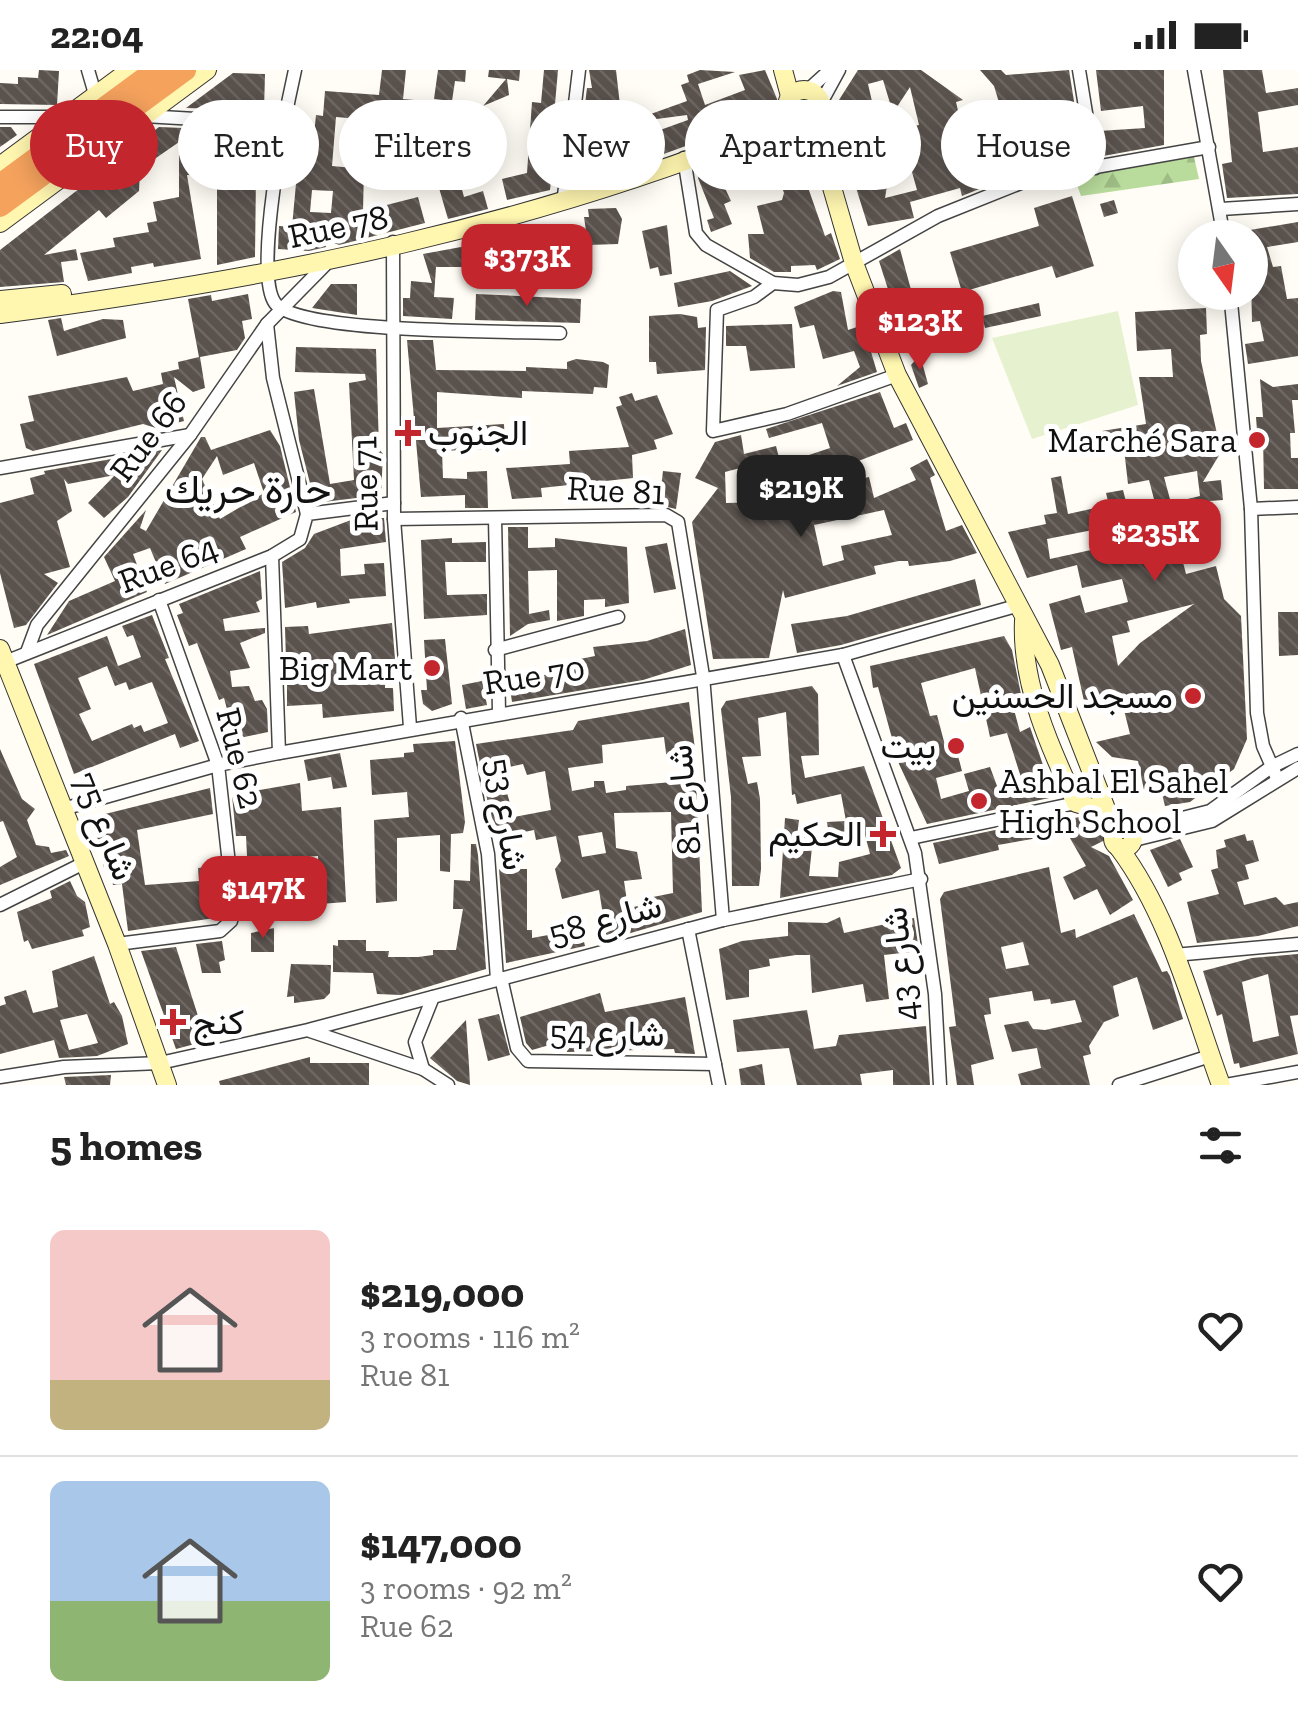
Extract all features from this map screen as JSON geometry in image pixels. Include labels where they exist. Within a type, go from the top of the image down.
[{"type":"highway","points":[[0,185],[156,70]]},
{"type":"highway","points":[[0,206],[185,70]]},
{"type":"street","points":[[88,70],[94,94]]},
{"type":"street","points":[[86,100],[130,70]]},
{"type":"street","points":[[158,106],[206,70]]},
{"type":"street","points":[[289,100],[295,70]]},
{"type":"street","points":[[564,196],[579,70]]},
{"type":"street","points":[[783,70],[799,100]]},
{"type":"street","points":[[796,70],[800,100]]},
{"type":"street","points":[[802,100],[830,70]]},
{"type":"street","points":[[802,100],[840,70]]},
{"type":"street","points":[[1079,70],[1084,100]]},
{"type":"street","points":[[1194,70],[1222,220]]},
{"type":"street","points":[[0,117],[30,119]]},
{"type":"street","points":[[24,119],[30,136]]},
{"type":"street","points":[[0,166],[30,144]]},
{"type":"street","points":[[1106,166],[1209,147]]},
{"type":"street","points":[[0,314],[393,244],[685,160]]},
{"type":"street","name":"Rue 78","points":[[269,268],[327,263],[554,206],[685,160]]},
{"type":"street","points":[[0,223],[44,190]]},
{"type":"street","points":[[277,190],[269,268],[272,300],[282,310],[320,323],[560,333]]},
{"type":"street","points":[[690,190],[696,233],[706,245],[774,283],[798,285],[854,263],[938,216],[998,190]]},
{"type":"street","points":[[833,190],[854,263],[897,374],[1070,713],[1106,812],[1126,839],[1174,954],[1223,1085],[1298,1072]]},
{"type":"street","points":[[1221,209],[1298,204]]},
{"type":"street","name":"Rue 71","points":[[393,244],[394,519],[410,727]]},
{"type":"street","name":"Rue 66","points":[[27,652],[37,625],[190,436],[267,324],[327,263]]},
{"type":"street","points":[[774,283],[754,297],[717,310],[713,431],[786,414],[897,374]]},
{"type":"street","points":[[0,300],[81,298]]},
{"type":"street","points":[[1232,310],[1251,509],[1257,713],[1274,772]]},
{"type":"street","points":[[267,324],[273,378],[307,514],[394,503]]},
{"type":"street","points":[[0,468],[190,436]]},
{"type":"street","points":[[1251,509],[1298,507]]},
{"type":"street","name":"Rue 64","points":[[1,658],[27,652],[272,556],[305,532],[307,514]]},
{"type":"street","name":"Rue 81","points":[[394,519],[672,517],[681,527],[704,676]]},
{"type":"street","points":[[495,518],[499,712]]},
{"type":"street","points":[[272,556],[279,752]]},
{"type":"street","name":"Rue 62","points":[[118,944],[220,931],[231,921],[234,898],[218,765],[159,600]]},
{"type":"street","points":[[1020,613],[1029,673],[1052,750],[1076,802]]},
{"type":"street","name":"Rue 70","points":[[63,809],[279,752],[842,655],[1020,613]]},
{"type":"street","points":[[496,650],[618,617]]},
{"type":"street","name":"شارع 43","points":[[842,655],[911,838],[921,879],[940,1085]]},
{"type":"street","name":"شارع 75","points":[[1,658],[118,944],[167,1085]]},
{"type":"street","name":"شارع 81","points":[[704,676],[723,920]]},
{"type":"street","name":"شارع 53","points":[[461,718],[488,854],[499,978]]},
{"type":"street","points":[[1126,839],[1210,811],[1298,754]]},
{"type":"street","points":[[1274,772],[1298,768]]},
{"type":"street","points":[[911,838],[1076,802],[1106,812]]},
{"type":"street","points":[[0,905],[84,862]]},
{"type":"street","name":"شارع 58","points":[[0,1077],[64,1067],[160,1062],[308,1030],[723,920],[921,879]]},
{"type":"street","points":[[688,929],[719,1085]]},
{"type":"street","points":[[1174,954],[1298,944]]},
{"type":"street","name":"شارع 54","points":[[499,978],[517,1048],[528,1062],[715,1064]]},
{"type":"street","points":[[423,1069],[415,1042],[433,997]]},
{"type":"street","points":[[308,1030],[423,1069],[448,1085]]},
{"type":"street","points":[[1119,1085],[1210,1056]]},
{"type":"green space","points":[[1194,157],[1199,179],[1081,196],[1079,190],[1106,190],[1106,172]]},
{"type":"green space","points":[[1118,311],[1138,405],[1032,439],[992,338]]},
{"type":"building","points":[[39,70],[59,71],[57,100],[0,104],[0,83],[18,84],[18,77],[38,78]]},
{"type":"building","points":[[382,70],[406,70],[403,99],[414,100],[339,100],[332,166],[339,167],[339,190],[364,190],[363,211],[418,197],[425,223],[339,245],[327,240],[326,247],[309,251],[278,249],[279,226],[292,227],[295,190],[312,190],[319,190],[319,115],[323,116],[325,91],[379,95]],"holes":[[[312,190],[333,191],[331,213],[310,212]]]},
{"type":"building","points":[[438,70],[466,70],[465,82],[455,81],[452,100],[434,99]]},
{"type":"building","points":[[489,70],[520,70],[519,81],[507,79],[509,95],[497,100],[488,100],[506,79],[488,77]]},
{"type":"building","points":[[544,70],[558,70],[555,100],[541,100]]},
{"type":"building","points":[[589,70],[616,70],[619,100],[586,100],[587,88],[592,88]]},
{"type":"building","points":[[700,70],[735,72],[698,84],[703,100],[687,100],[681,85],[689,82],[687,75]]},
{"type":"building","points":[[765,70],[777,100],[718,100],[745,90],[739,75]]},
{"type":"building","points":[[858,70],[921,70],[963,100],[941,100],[941,190],[953,190],[910,202],[914,218],[868,226],[857,190],[886,190],[885,198],[921,190],[921,100],[913,100],[910,87],[902,100],[889,100],[883,80],[868,84],[872,100],[839,100]]},
{"type":"building","points":[[980,70],[1001,70],[1006,75],[1069,70],[1074,100],[998,100],[994,86]]},
{"type":"building","points":[[1096,70],[1164,70],[1164,145],[1106,155],[1106,131],[1145,128],[1143,106],[1106,110],[1106,100],[1100,100]]},
{"type":"building","points":[[1223,70],[1262,70],[1266,93],[1298,88],[1298,105],[1258,112],[1263,152],[1298,147],[1298,194],[1227,198],[1222,164],[1232,162]]},
{"type":"building","points":[[233,73],[265,74],[264,100],[197,100]]},
{"type":"building","points":[[685,102],[685,115],[665,118],[665,109]]},
{"type":"building","points":[[685,121],[685,146],[665,154],[665,128]]},
{"type":"building","points":[[0,127],[11,127],[17,135],[0,147]]},
{"type":"building","points":[[158,128],[178,128],[178,143],[158,157]]},
{"type":"building","points":[[527,173],[527,190],[550,190],[507,200],[507,178]]},
{"type":"building","points":[[78,190],[139,190],[106,218],[99,210],[44,255],[76,249],[78,260],[61,262],[64,282],[0,287],[0,250]]},
{"type":"building","points":[[179,190],[190,190],[201,259],[131,267],[132,273],[88,281],[80,253],[115,247],[113,238],[149,232],[147,223],[157,221],[153,202],[179,197]]},
{"type":"building","points":[[217,190],[256,190],[255,257],[217,265]]},
{"type":"building","points":[[440,190],[462,190],[464,197],[483,191],[488,209],[448,219]]},
{"type":"building","points":[[703,190],[726,190],[731,201],[724,204],[732,224],[711,232],[707,220],[714,218]]},
{"type":"building","points":[[783,190],[809,190],[825,236],[831,233],[840,259],[817,270],[815,265],[791,266],[791,272],[774,272],[750,258],[748,234],[764,234],[757,206],[782,200]]},
{"type":"building","points":[[1072,196],[1094,266],[1056,278],[1052,266],[962,292],[950,252],[1039,226],[1034,208]]},
{"type":"building","points":[[1114,200],[1118,213],[1104,217],[1100,204]]},
{"type":"building","points":[[616,208],[622,219],[618,244],[588,245],[584,217],[589,217],[588,209]]},
{"type":"building","points":[[1298,222],[1298,242],[1268,247],[1268,227]]},
{"type":"building","points":[[667,225],[672,274],[660,276],[658,267],[650,269],[642,231]]},
{"type":"building","points":[[558,229],[562,251],[467,267],[436,267],[434,297],[454,298],[452,319],[403,316],[403,298],[410,298],[411,281],[432,283],[423,254]]},
{"type":"building","points":[[900,249],[914,301],[894,308],[879,261]]},
{"type":"building","points":[[1268,250],[1273,267],[1281,266],[1287,299],[1298,298],[1298,356],[1248,364],[1245,344],[1264,341],[1260,321],[1252,322],[1252,310],[1268,310]]},
{"type":"building","points":[[730,271],[752,286],[712,301],[678,307],[674,283]]},
{"type":"building","points":[[331,284],[357,284],[357,315],[312,308]]},
{"type":"building","points":[[833,291],[841,292],[848,330],[863,325],[877,372],[837,386],[860,367],[854,351],[823,359],[814,325],[800,328],[794,307]]},
{"type":"building","points":[[248,294],[252,319],[242,321],[245,338],[237,350],[200,357],[205,388],[193,392],[174,377],[184,421],[156,428],[143,424],[33,451],[26,448],[20,424],[34,421],[28,396],[127,377],[133,391],[163,384],[161,373],[179,369],[178,362],[199,357],[188,299],[211,295],[212,301]]},
{"type":"building","points":[[476,294],[581,299],[580,323],[475,320]]},
{"type":"building","points":[[1039,303],[1041,316],[985,328],[982,316]]},
{"type":"building","points":[[1206,310],[1207,334],[1200,335],[1201,361],[1221,452],[1203,482],[1221,480],[1223,500],[1210,501],[1210,507],[1189,510],[1196,550],[1181,554],[1186,574],[1216,566],[1224,599],[1241,616],[1247,739],[1234,769],[1190,802],[1165,806],[1160,786],[1144,790],[1138,761],[1112,757],[1096,742],[1130,734],[1122,702],[1086,710],[1072,647],[1061,650],[1049,604],[1080,595],[1085,613],[1128,602],[1122,579],[1082,588],[1077,565],[1027,578],[1008,532],[1046,524],[1044,515],[1057,513],[1051,478],[1061,476],[1068,514],[1109,505],[1106,493],[1123,490],[1129,513],[1156,507],[1149,480],[1128,484],[1124,449],[1106,452],[1102,431],[1146,424],[1139,377],[1173,377],[1171,349],[1137,351],[1135,312]],"holes":[[[1197,471],[1200,496],[1171,503],[1164,477]],[[1128,523],[1132,541],[1050,559],[1047,539]],[[1194,604],[1140,643],[1118,666],[1112,636],[1130,632],[1127,621]]]},
{"type":"building","points":[[649,316],[697,317],[698,328],[706,327],[705,370],[657,374],[656,362],[649,362]]},
{"type":"building","points":[[61,318],[64,331],[103,319],[123,320],[126,338],[57,356],[48,320]]},
{"type":"building","points":[[792,324],[795,368],[750,371],[746,346],[726,346],[726,326]]},
{"type":"building","points":[[407,340],[433,340],[436,370],[526,371],[526,367],[567,369],[567,362],[576,359],[603,362],[609,365],[607,388],[594,387],[593,394],[522,391],[522,398],[437,392],[437,428],[504,424],[505,448],[442,451],[443,478],[467,479],[467,472],[487,471],[488,508],[465,508],[465,495],[421,497]]},
{"type":"building","points":[[296,347],[376,349],[379,449],[383,454],[381,495],[315,503],[299,440],[294,392],[314,389],[330,484],[354,480],[349,383],[366,380],[365,374],[295,372]]},
{"type":"building","points":[[920,355],[928,384],[919,388],[911,365]]},
{"type":"building","points":[[1260,379],[1273,387],[1298,384],[1298,400],[1292,400],[1295,433],[1290,433],[1291,458],[1298,458],[1298,489],[1264,489],[1263,435],[1257,431],[1256,417],[1263,417]]},
{"type":"building","points":[[880,392],[894,428],[906,423],[913,440],[814,478],[806,456],[830,448],[822,423],[769,438],[766,429]]},
{"type":"building","points":[[632,393],[635,401],[657,395],[673,434],[654,440],[657,449],[632,455],[633,478],[541,488],[542,497],[512,499],[506,468],[570,464],[569,451],[629,447],[616,407],[622,405],[619,397]]},
{"type":"building","points":[[270,430],[280,446],[296,512],[240,537],[246,549],[165,584],[150,548],[133,554],[147,592],[47,635],[69,601],[115,581],[104,557],[146,510],[140,528],[146,531],[201,437],[205,437],[211,450]],"holes":[[[217,456],[223,475],[254,463],[264,493],[220,519],[202,479]]]},
{"type":"building","points":[[741,435],[744,454],[776,446],[786,485],[800,487],[802,492],[869,477],[874,498],[916,480],[910,468],[927,459],[935,475],[930,478],[946,531],[962,525],[977,553],[950,561],[909,566],[908,561],[899,561],[874,566],[876,574],[785,598],[783,590],[769,658],[713,659],[692,522],[718,488],[695,478],[715,442]],"holes":[[[763,462],[768,502],[726,503],[725,472]],[[884,510],[892,535],[841,546],[844,560],[823,566],[814,525]]]},
{"type":"building","points":[[162,450],[128,497],[104,518],[88,503],[115,475],[68,484],[64,479],[72,511],[57,521],[70,567],[44,574],[58,583],[26,625],[14,628],[0,573],[0,503],[34,494],[30,478],[45,474],[44,471]]},
{"type":"building","points":[[663,471],[681,473],[676,509],[659,505]]},
{"type":"building","points":[[384,518],[386,542],[340,549],[341,576],[365,574],[364,564],[384,563],[386,596],[349,599],[350,603],[317,608],[316,602],[285,608],[282,562],[305,548],[314,534],[351,520]]},
{"type":"building","points":[[508,527],[528,527],[528,548],[555,547],[555,538],[627,547],[629,603],[605,607],[605,599],[584,600],[584,616],[557,621],[557,570],[528,571],[529,614],[549,610],[550,620],[528,624],[510,636]]},
{"type":"building","points":[[452,538],[452,543],[486,542],[486,562],[445,562],[447,595],[487,594],[487,615],[424,619],[421,540]]},
{"type":"building","points":[[667,543],[676,589],[654,593],[645,547]]},
{"type":"building","points":[[260,571],[262,599],[256,602],[260,612],[223,619],[225,631],[265,628],[265,633],[240,643],[250,668],[230,671],[232,687],[249,686],[255,701],[262,700],[267,709],[268,732],[235,739],[224,698],[219,700],[197,643],[189,646],[177,615],[183,613],[179,604]]},
{"type":"building","points":[[975,579],[981,605],[841,645],[797,653],[791,624],[847,616]]},
{"type":"building","points":[[1278,612],[1298,612],[1298,655],[1279,656]]},
{"type":"building","points":[[152,615],[169,658],[165,659],[199,741],[180,748],[175,734],[74,774],[34,664],[107,636],[118,666],[141,657],[133,635],[127,637],[122,626]],"holes":[[[107,666],[115,686],[126,682],[129,690],[152,682],[168,723],[144,732],[141,725],[134,728],[132,724],[92,741],[79,714],[91,709],[78,678]]]},
{"type":"building","points":[[392,623],[395,659],[343,659],[345,685],[385,684],[385,688],[393,688],[394,711],[323,718],[322,704],[287,706],[287,684],[319,681],[319,660],[286,661],[285,627],[308,626],[309,634]]},
{"type":"building","points":[[685,629],[691,665],[643,680],[512,702],[508,674],[523,671],[525,679],[572,669],[570,661],[595,656],[593,647],[647,641]]},
{"type":"building","points":[[1004,636],[1012,650],[1023,704],[1013,706],[1020,732],[1030,727],[1054,797],[927,824],[899,764],[878,687],[873,688],[870,666]],"holes":[[[975,668],[990,737],[1007,733],[1024,787],[1000,794],[990,767],[964,774],[969,791],[941,799],[936,778],[962,771],[956,748],[947,753],[937,715],[930,716],[921,683]]]},
{"type":"building","points":[[445,639],[452,704],[432,711],[423,704],[421,690],[427,690],[424,640]]},
{"type":"building","points":[[482,681],[487,705],[466,709],[462,685]]},
{"type":"building","points":[[812,686],[818,694],[819,755],[801,756],[805,778],[864,766],[901,868],[892,875],[780,898],[785,818],[799,820],[797,836],[813,838],[809,876],[838,877],[839,862],[870,854],[864,831],[829,836],[827,822],[846,821],[841,794],[797,804],[795,794],[792,795],[786,712],[758,718],[761,756],[742,757],[748,784],[757,782],[760,799],[761,869],[759,886],[732,886],[731,797],[721,709],[726,701]]},
{"type":"building","points":[[689,702],[696,757],[667,761],[664,737],[602,745],[603,763],[568,768],[572,791],[594,787],[594,781],[604,781],[606,793],[626,790],[626,786],[696,780],[702,912],[607,940],[599,890],[562,899],[555,869],[561,861],[556,836],[536,840],[534,830],[495,838],[476,744],[573,730],[578,721]],"holes":[[[523,764],[527,775],[545,771],[551,810],[514,817],[500,769]],[[671,812],[673,893],[653,897],[654,903],[628,908],[624,881],[642,879],[637,852],[616,848],[614,813]],[[602,832],[606,853],[582,857],[578,836]]]},
{"type":"building","points":[[455,741],[465,822],[463,833],[451,834],[450,872],[440,871],[440,835],[397,838],[397,901],[376,903],[374,820],[409,817],[407,792],[372,795],[370,760],[404,757],[404,753],[414,752],[413,744]]},
{"type":"building","points":[[0,749],[22,799],[35,809],[27,820],[36,845],[49,847],[51,853],[66,850],[69,856],[0,885],[0,867],[17,857],[3,821],[0,822]]},
{"type":"building","points":[[340,753],[347,787],[333,789],[331,777],[308,781],[304,760]]},
{"type":"building","points":[[300,783],[302,811],[341,807],[346,902],[320,904],[318,856],[271,860],[272,914],[250,916],[246,836],[236,836],[232,795]]},
{"type":"building","points":[[210,788],[213,814],[137,830],[145,885],[199,881],[198,868],[217,866],[224,907],[221,917],[128,931],[122,884],[113,885],[109,867],[104,868],[93,817]]},
{"type":"building","points":[[1079,817],[1098,823],[1105,840],[1091,847],[1109,856],[1133,900],[1110,915],[1097,889],[1074,900],[1063,877],[1086,866],[1067,833],[998,845],[999,850],[939,864],[933,843],[1052,818],[1053,823]]},
{"type":"building","points":[[1245,834],[1247,841],[1253,840],[1259,861],[1245,865],[1249,879],[1237,882],[1244,905],[1276,897],[1284,905],[1298,902],[1298,926],[1258,936],[1197,943],[1187,902],[1219,894],[1211,870],[1218,868],[1216,850],[1226,847],[1224,840]]},
{"type":"building","points":[[1180,839],[1193,867],[1179,873],[1182,880],[1168,887],[1150,850]]},
{"type":"building","points":[[471,844],[476,844],[478,855],[486,969],[401,995],[377,994],[373,973],[333,972],[333,945],[338,946],[338,940],[366,940],[366,951],[389,951],[388,957],[418,957],[433,955],[433,950],[456,950],[463,909],[453,909],[454,880],[470,881]]},
{"type":"building","points":[[1049,867],[1061,933],[1075,929],[1076,938],[1134,914],[1162,972],[1167,971],[1170,976],[1183,1019],[1153,1030],[1137,977],[1113,986],[1119,1016],[1104,1022],[1089,1046],[1091,1054],[1083,1056],[1090,1085],[1021,1085],[1018,1074],[1041,1068],[1037,1048],[1012,1052],[1004,1025],[1028,1021],[1033,1029],[1045,1030],[1082,1022],[1075,1000],[1051,1004],[1050,999],[1034,1001],[1032,991],[989,998],[991,1014],[984,1015],[994,1059],[971,1065],[974,1085],[957,1085],[949,1027],[956,1026],[940,899],[944,892]],"holes":[[[1023,942],[1029,965],[1006,969],[1001,947]]]},
{"type":"building","points":[[499,869],[527,869],[527,930],[532,930],[532,938],[581,929],[585,946],[506,963]]},
{"type":"building","points":[[70,881],[77,896],[85,902],[90,927],[82,930],[84,936],[32,949],[28,940],[24,942],[17,912],[52,898],[50,891]]},
{"type":"building","points":[[840,917],[844,933],[914,918],[919,951],[884,955],[889,999],[866,1002],[863,984],[812,993],[810,955],[796,955],[769,959],[770,966],[749,970],[749,997],[726,1000],[719,949],[742,941],[788,936],[788,922],[827,923]]},
{"type":"building","points":[[274,928],[274,952],[251,952],[251,933]]},
{"type":"building","points":[[222,941],[225,960],[219,962],[221,973],[202,973],[196,944]]},
{"type":"building","points":[[176,947],[206,1041],[176,1049],[141,951]]},
{"type":"building","points":[[1298,954],[1298,1015],[1290,1016],[1298,1054],[1240,1068],[1239,1063],[1234,1064],[1222,1014],[1217,1016],[1203,971],[1252,958]],"holes":[[[1268,974],[1279,1036],[1253,1042],[1242,982]]]},
{"type":"building","points":[[94,956],[110,1004],[114,1002],[122,1016],[128,1044],[97,1056],[59,1058],[54,1040],[0,1054],[0,1006],[6,1004],[4,997],[26,990],[33,1013],[58,1007],[52,971]],"holes":[[[87,1014],[98,1043],[69,1050],[60,1020]]]},
{"type":"building","points":[[291,964],[331,965],[330,993],[324,999],[294,1003],[294,996],[287,997]]},
{"type":"building","points":[[600,993],[605,1012],[685,997],[695,1054],[675,1053],[674,1049],[567,1052],[567,1040],[532,1050],[526,1043],[520,1017]]},
{"type":"building","points":[[807,1010],[814,1049],[836,1046],[839,1035],[926,1026],[930,1085],[893,1085],[893,1070],[860,1074],[862,1085],[797,1085],[789,1048],[737,1052],[733,1020]]},
{"type":"building","points":[[499,1014],[510,1055],[488,1061],[478,1019]]},
{"type":"building","points":[[466,1020],[470,1085],[457,1081],[430,1058]]},
{"type":"building","points":[[310,1057],[310,1063],[369,1063],[369,1085],[220,1085],[219,1081]]},
{"type":"building","points":[[762,1064],[765,1085],[741,1085],[739,1069]]},
{"type":"building","points":[[111,1075],[110,1085],[66,1085],[64,1077]]},
{"type":"place","name":"الجنوب","points":[[408,433]]},
{"type":"place","name":"Marché Sara","points":[[1257,440]]},
{"type":"place","name":"Big Mart","points":[[432,668]]},
{"type":"place","name":"مسجد الحسنين","points":[[1193,696]]},
{"type":"place","name":"بيت","points":[[956,746]]},
{"type":"place","name":"Ashbal El Sahel High School","points":[[979,801]]},
{"type":"place","name":"الحكيم","points":[[883,834]]},
{"type":"place","name":"كنج","points":[[173,1022]]},
{"type":"district","name":"حارة حريك","points":[[248,489]]}]
